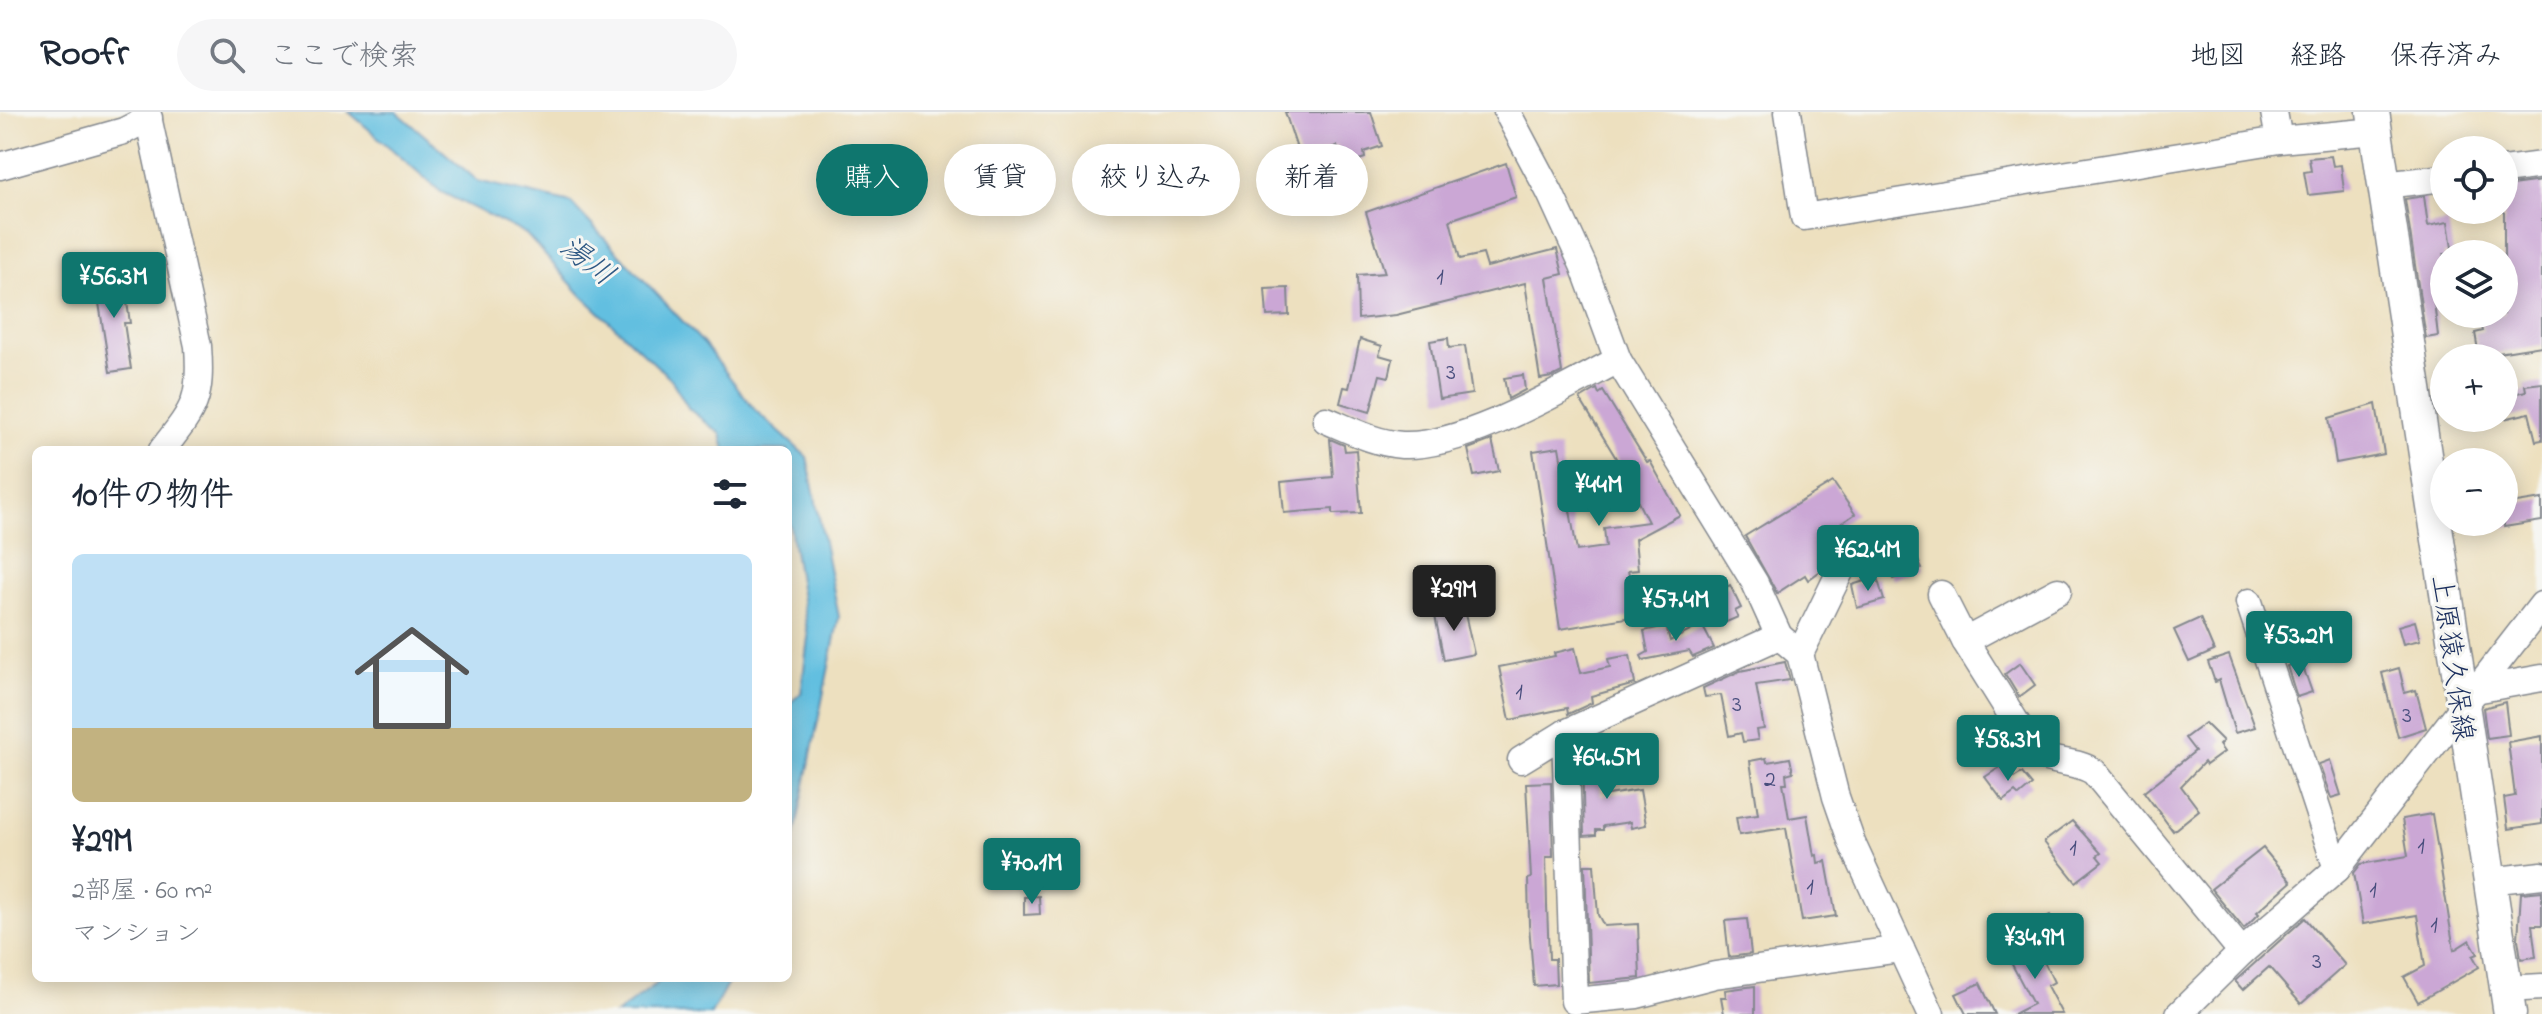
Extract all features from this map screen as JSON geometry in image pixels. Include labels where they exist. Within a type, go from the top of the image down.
[{"type":"main road","name":"上原猿久保線","points":[[2374,121],[2468,699],[2488,881],[2508,1002]]},
{"type":"street","points":[[1507,112],[1583,265],[1618,360],[1755,583],[1779,636],[1800,654],[1836,797],[1852,843],[1931,1014]]},
{"type":"street","points":[[1788,112],[1804,217],[2279,140],[2374,121]]},
{"type":"street","points":[[2274,112],[2279,140]]},
{"type":"street","points":[[0,166],[124,131],[148,115],[198,346],[200,370],[191,414],[165,446]]},
{"type":"street","points":[[2518,168],[2542,165]]},
{"type":"street","points":[[2384,185],[2430,180]]},
{"type":"street","points":[[1326,420],[1376,441],[1403,445],[1429,442],[1494,422],[1618,360]]},
{"type":"street","points":[[1800,654],[1855,541]]},
{"type":"street","points":[[1965,641],[2058,591]]},
{"type":"street","points":[[1941,594],[1965,641],[2036,754],[2048,760],[2085,765],[2094,772],[2242,952]]},
{"type":"street","points":[[2249,602],[2337,869]]},
{"type":"street","points":[[2179,1014],[2242,952],[2337,869],[2542,605]]},
{"type":"street","points":[[1521,760],[1565,733],[1779,636]]},
{"type":"street","points":[[2468,699],[2542,678]]},
{"type":"street","points":[[1565,733],[1574,1001],[1637,995],[1715,975],[1901,949]]},
{"type":"street","points":[[2488,881],[2542,875]]},
{"type":"street","points":[[2508,1002],[2542,987]]},
{"type":"water","name":"湯川","points":[[349,112],[397,112],[478,181],[571,203],[704,344],[755,410],[807,457],[839,617],[792,849],[792,701],[801,693],[808,637],[792,538],[792,446],[724,446],[721,434],[689,409],[671,379],[582,296],[526,234],[441,192]]},
{"type":"water","points":[[659,982],[729,982],[711,1014],[616,1014]]},
{"type":"building","points":[[1285,112],[1371,112],[1382,146],[1368,151],[1368,144],[1295,144]]},
{"type":"building","points":[[2331,156],[2333,166],[2341,165],[2344,191],[2308,195],[2304,172],[2311,171],[2309,158]]},
{"type":"building","points":[[1506,163],[1516,197],[1450,220],[1460,259],[1483,254],[1487,267],[1557,249],[1563,274],[1547,278],[1562,372],[1540,379],[1525,283],[1396,315],[1358,319],[1357,275],[1385,273],[1368,211]]},
{"type":"building","points":[[2542,181],[2542,346],[2518,350],[2518,344],[2477,344],[2475,333],[2483,331],[2482,328],[2518,328],[2518,240],[2504,240],[2504,224],[2518,224],[2518,184]]},
{"type":"building","points":[[2424,196],[2428,226],[2448,224],[2451,240],[2430,240],[2430,328],[2437,328],[2438,336],[2426,338],[2405,199]]},
{"type":"building","points":[[123,274],[130,323],[124,323],[131,369],[110,372],[95,278]]},
{"type":"building","points":[[1288,288],[1289,315],[1267,316],[1265,289]]},
{"type":"building","points":[[1448,338],[1449,348],[1465,346],[1472,394],[1439,399],[1430,341]]},
{"type":"building","points":[[1360,339],[1382,346],[1379,355],[1393,359],[1389,377],[1380,375],[1370,412],[1340,403],[1344,387],[1349,388]]},
{"type":"building","points":[[1523,375],[1525,390],[1508,399],[1504,378]]},
{"type":"building","points":[[2542,383],[2542,440],[2536,441],[2529,413],[2518,416],[2518,393],[2526,391],[2525,385]]},
{"type":"building","points":[[1597,389],[1599,394],[1603,391],[1647,462],[1650,461],[1680,515],[1635,539],[1638,570],[1628,571],[1638,616],[1560,629],[1533,451],[1559,447],[1577,551],[1606,547],[1604,528],[1648,522],[1616,458],[1580,399]]},
{"type":"building","points":[[2376,404],[2384,454],[2336,463],[2329,418]]},
{"type":"building","points":[[1330,439],[1344,445],[1345,451],[1356,450],[1361,513],[1333,514],[1333,509],[1284,513],[1281,482],[1333,477]]},
{"type":"building","points":[[1492,440],[1499,471],[1474,476],[1468,449]]},
{"type":"building","points":[[1833,482],[1855,514],[1827,533],[1835,545],[1823,569],[1808,580],[1805,575],[1777,593],[1745,536]]},
{"type":"building","points":[[2542,499],[2542,521],[2518,525],[2518,503]]},
{"type":"building","points":[[1903,528],[1922,569],[1893,579],[1881,547],[1886,546],[1882,535]]},
{"type":"building","points":[[1877,577],[1884,600],[1857,608],[1852,585]]},
{"type":"building","points":[[1730,585],[1741,608],[1735,611],[1738,617],[1722,624],[1709,595]]},
{"type":"building","points":[[1463,605],[1474,654],[1444,660],[1434,611]]},
{"type":"building","points":[[2200,618],[2214,651],[2189,662],[2174,630]]},
{"type":"building","points":[[2415,621],[2420,640],[2403,644],[2398,626]]},
{"type":"building","points":[[1702,625],[1714,648],[1693,657],[1689,651],[1643,660],[1641,656],[1648,652],[1644,631],[1666,626],[1670,641]]},
{"type":"building","points":[[1575,648],[1581,673],[1610,667],[1608,659],[1630,655],[1635,684],[1591,696],[1592,703],[1568,714],[1567,708],[1510,720],[1499,667],[1555,656],[1554,653]]},
{"type":"building","points":[[2229,655],[2255,727],[2235,733],[2219,680],[2215,682],[2208,662]]},
{"type":"building","points":[[2301,661],[2312,692],[2297,697],[2287,666]]},
{"type":"building","points":[[1785,662],[1790,680],[1756,685],[1764,729],[1756,730],[1758,740],[1743,742],[1741,733],[1729,736],[1721,695],[1705,697],[1703,688],[1740,671]]},
{"type":"building","points":[[2020,663],[2035,685],[2019,697],[2005,674]]},
{"type":"building","points":[[2399,668],[2405,693],[2416,690],[2426,728],[2398,737],[2382,673]]},
{"type":"building","points":[[2505,702],[2509,735],[2487,738],[2483,708]]},
{"type":"building","points":[[2205,723],[2223,741],[2219,745],[2224,752],[2206,765],[2204,762],[2181,786],[2199,810],[2173,831],[2144,792],[2195,751],[2185,738]]},
{"type":"building","points":[[2542,736],[2542,824],[2508,829],[2504,798],[2515,796],[2508,742]]},
{"type":"building","points":[[1600,751],[1601,796],[1640,790],[1646,825],[1631,828],[1630,822],[1603,826],[1603,830],[1596,830],[1596,835],[1584,836],[1582,753]]},
{"type":"building","points":[[1766,758],[1767,762],[1790,758],[1793,772],[1786,774],[1787,783],[1783,783],[1789,818],[1807,815],[1814,856],[1817,855],[1818,863],[1826,861],[1836,916],[1802,921],[1786,828],[1739,835],[1736,817],[1758,814],[1750,761]]},
{"type":"building","points":[[2330,760],[2341,795],[2331,798],[2319,764]]},
{"type":"building","points":[[2002,766],[2012,779],[2022,773],[2032,785],[2019,796],[2015,792],[2003,801],[1985,777]]},
{"type":"building","points":[[1551,782],[1553,857],[1546,857],[1547,906],[1549,959],[1555,959],[1556,984],[1534,986],[1529,925],[1528,879],[1531,878],[1526,783]]},
{"type":"building","points":[[2432,814],[2454,950],[2470,940],[2478,954],[2473,956],[2479,967],[2418,1002],[2404,977],[2425,966],[2417,915],[2363,924],[2354,873],[2361,864],[2408,856],[2402,819]]},
{"type":"building","points":[[2072,821],[2101,853],[2097,856],[2102,862],[2076,882],[2044,842]]},
{"type":"building","points":[[2263,848],[2291,882],[2257,912],[2259,914],[2244,929],[2211,889]]},
{"type":"building","points":[[1585,865],[1594,865],[1598,915],[1604,926],[1638,924],[1640,978],[1589,983]]},
{"type":"building","points":[[2542,891],[2542,925],[2532,925],[2536,957],[2521,959],[2518,939],[2521,893]]},
{"type":"building","points":[[1039,896],[1040,914],[1024,915],[1024,897]]},
{"type":"building","points":[[2050,915],[2063,940],[2046,949],[2032,924]]},
{"type":"building","points":[[2305,918],[2345,965],[2301,1004],[2269,967],[2243,990],[2235,981]]},
{"type":"building","points":[[1747,919],[1751,954],[1729,957],[1725,921]]},
{"type":"building","points":[[2035,943],[2054,982],[2047,986],[2062,1014],[2013,1014],[2033,1004],[2008,957]]},
{"type":"building","points":[[1980,983],[1995,1014],[1966,1014],[1956,994]]},
{"type":"building","points":[[1755,986],[1755,1014],[1724,1014],[1721,997],[1726,997],[1725,990]]}]
